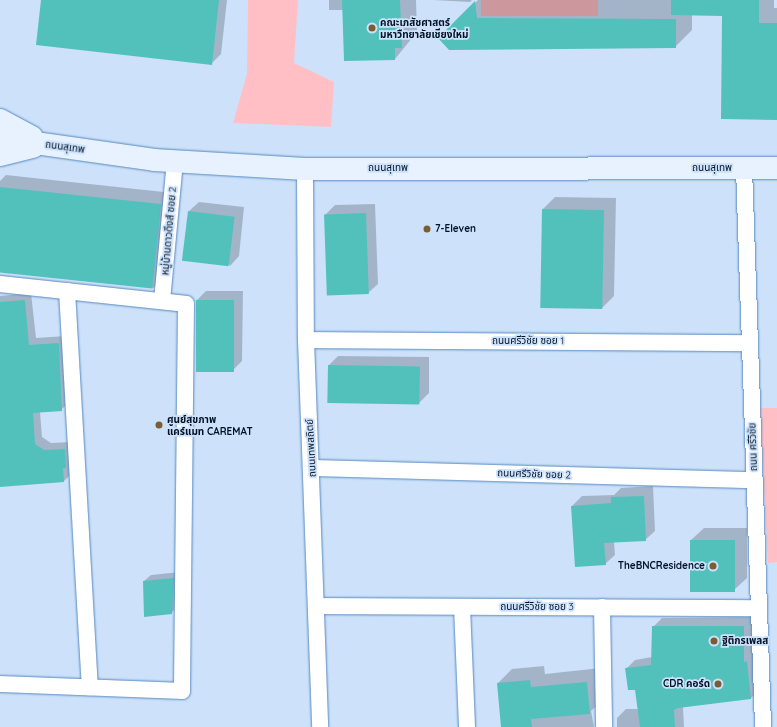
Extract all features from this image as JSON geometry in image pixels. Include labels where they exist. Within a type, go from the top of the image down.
[{"type":"main road","points":[[0,120],[46,144]]},
{"type":"main road","name":"ถนนสุเทพ","points":[[0,138],[175,161],[305,169],[777,168]]},
{"type":"main road","points":[[0,155],[46,144]]},
{"type":"street","name":"หมู่บ้านดาวดึงส์ ซอย 2","points":[[162,301],[175,161]]},
{"type":"street","name":"ถนน ศรีวิชัย","points":[[744,168],[763,727]]},
{"type":"street","name":"ถนนเทพสถิตย์","points":[[305,169],[306,340],[313,468],[320,727]]},
{"type":"street","points":[[0,284],[186,304],[182,691],[0,684]]},
{"type":"street","points":[[67,291],[90,687]]},
{"type":"street","name":"ถนนศรีวิชัย ซอย 1","points":[[306,340],[749,343]]},
{"type":"street","name":"ถนนศรีวิชัย ซอย 2","points":[[313,468],[755,480]]},
{"type":"street","name":"ถนนศรีวิชัย ซอย 3","points":[[316,606],[759,608]]},
{"type":"street","points":[[462,607],[467,727]]},
{"type":"street","points":[[602,607],[604,727]]},
{"type":"shaded area","points":[[248,0],[298,0],[294,63],[334,82],[331,127],[233,123],[247,74]]},
{"type":"shaded area","points":[[481,0],[598,0],[598,16],[481,16]]},
{"type":"shaded area","points":[[760,408],[777,408],[777,562],[768,563]]},
{"type":"building","points":[[41,0],[219,0],[212,65],[36,45]]},
{"type":"building","name":"คณะเภสัชศาสตร์ มหาวืทยาลัยเชียงใหม่","points":[[342,0],[400,0],[402,48],[395,48],[395,60],[344,61]]},
{"type":"building","points":[[671,0],[759,0],[759,23],[777,23],[777,120],[721,119],[722,16],[671,15]]},
{"type":"building","points":[[475,1],[477,18],[676,19],[676,48],[449,50],[438,38]]},
{"type":"building","points":[[0,187],[161,204],[152,288],[0,272]]},
{"type":"building","points":[[542,209],[604,210],[602,309],[540,308]]},
{"type":"building","points":[[188,211],[235,217],[229,266],[182,261]]},
{"type":"building","points":[[366,213],[369,294],[327,295],[324,214]]},
{"type":"building","points":[[25,300],[29,345],[59,343],[62,411],[33,413],[35,444],[44,450],[65,449],[66,468],[63,468],[64,482],[0,487],[0,302]]},
{"type":"building","points":[[196,300],[234,300],[234,372],[196,372]]},
{"type":"building","points":[[328,365],[420,367],[419,405],[327,403]]},
{"type":"building","points":[[644,496],[646,541],[604,543],[606,565],[575,567],[571,506],[611,503],[611,497]]},
{"type":"building","name":"TheBNCResidence","points":[[690,540],[735,540],[735,592],[690,592]]},
{"type":"building","points":[[174,578],[172,614],[144,617],[143,581]]},
{"type":"building","points":[[652,626],[744,626],[744,662],[747,661],[751,699],[678,708],[674,710],[675,727],[640,727],[635,690],[628,690],[625,668],[651,665]]},
{"type":"building","points":[[530,680],[531,687],[587,682],[590,714],[531,719],[532,727],[501,727],[497,683]]},
{"type":"place","name":"คณะเภสัชศาสตร์ มหาวืทยาลัยเชียงใหม่","points":[[372,28]]},
{"type":"place","name":"7-Eleven","points":[[427,229]]},
{"type":"place","name":"ศูนย์สุขภาพ แคร์แมท CAREMAT","points":[[159,425]]},
{"type":"place","name":"TheBNCResidence","points":[[713,566]]},
{"type":"place","name":"ฐิติกรเพลส","points":[[714,641]]},
{"type":"place","name":"CDR คอร์ด","points":[[718,684]]}]
